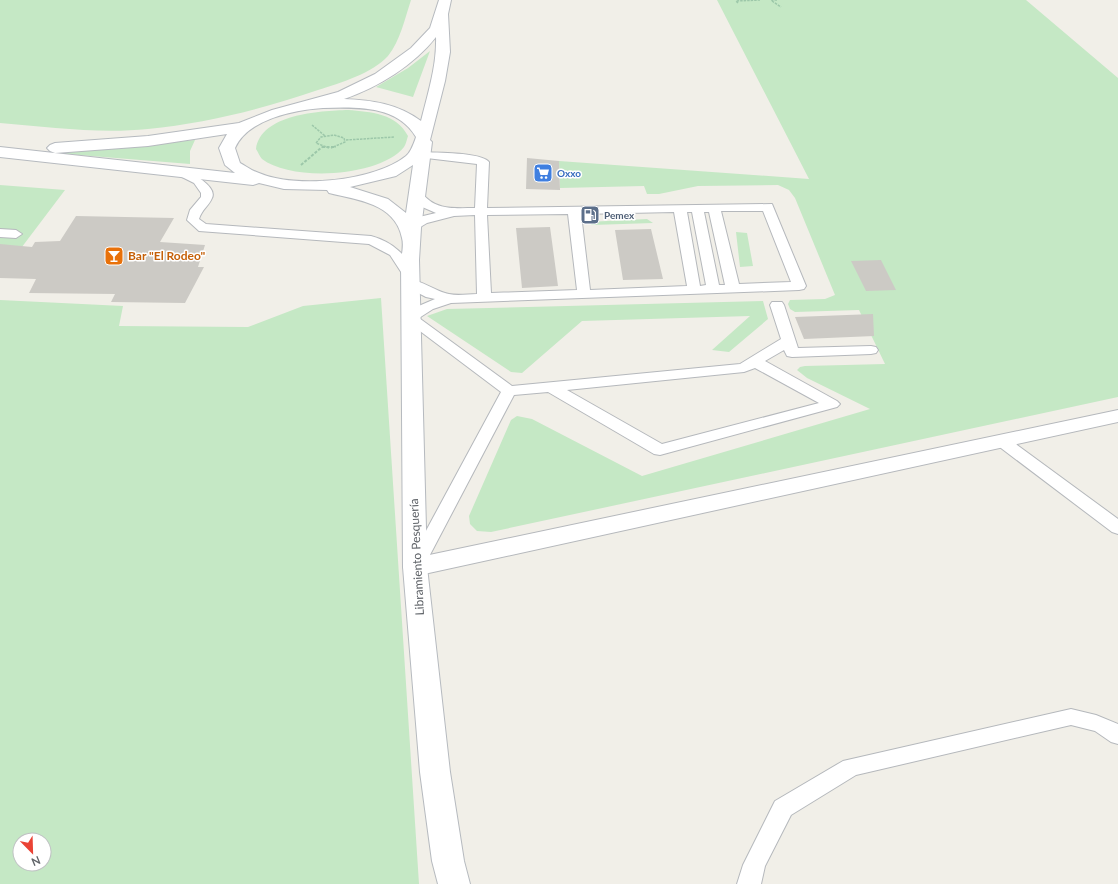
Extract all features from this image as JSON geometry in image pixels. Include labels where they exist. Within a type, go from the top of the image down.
[{"type":"main road","points":[[270,182],[242,172],[233,165],[228,158],[227,150],[229,142],[244,127],[262,117],[344,95],[393,68],[413,52],[434,31],[442,14],[446,0]]},
{"type":"main road","points":[[412,233],[423,142],[438,81],[443,52],[442,14]]},
{"type":"main road","points":[[289,185],[335,185],[378,176],[410,161],[419,152],[423,142],[418,125],[411,119],[386,109],[354,104],[309,105]]},
{"type":"main road","points":[[0,151],[148,141],[244,127]]},
{"type":"main road","points":[[0,151],[344,191],[372,197],[386,204],[405,220],[412,233]]},
{"type":"main road","name":"Libramiento Pesquería","points":[[412,233],[410,279],[415,567],[435,772],[448,860],[454,884]]},
{"type":"main road","points":[[415,567],[1003,442],[1118,416]]},
{"type":"lane","points":[[423,142],[481,160],[483,162],[481,212],[484,297]]},
{"type":"lane","points":[[180,172],[198,181],[208,193],[207,197],[193,216],[193,220],[196,224],[203,228],[371,240],[393,249],[401,258],[410,279],[438,296],[458,298],[799,286],[768,208],[456,212],[443,211],[430,207],[421,201],[417,194]]},
{"type":"lane","points":[[697,208],[712,289]]},
{"type":"lane","points":[[714,208],[733,289]]},
{"type":"lane","points":[[680,209],[694,290]]},
{"type":"lane","points":[[574,210],[584,294]]},
{"type":"lane","points":[[412,233],[423,220],[456,212]]},
{"type":"lane","points":[[0,233],[16,234]]},
{"type":"lane","points":[[458,298],[432,304],[418,312],[411,319],[510,391],[744,368],[788,341]]},
{"type":"lane","points":[[777,305],[792,353],[871,350]]},
{"type":"lane","points":[[551,387],[660,450],[832,404],[756,362]]},
{"type":"lane","points":[[415,567],[510,391]]},
{"type":"lane","points":[[1003,442],[1118,528]]},
{"type":"lane","points":[[749,884],[754,865],[783,808],[851,767],[1071,718],[1090,720],[1110,728],[1118,736]]},
{"type":"path","points":[[738,3],[736,1],[760,0]]},
{"type":"path","points":[[768,3],[777,0]]},
{"type":"path","points":[[772,1],[781,7]]},
{"type":"path","points":[[346,140],[343,144],[331,148],[323,147],[316,143],[321,137],[330,135],[339,136],[346,140],[423,142]]},
{"type":"green space","points":[[0,0],[411,0],[399,36],[388,56],[374,68],[356,77],[297,97],[213,119],[148,129],[111,131],[0,123]]},
{"type":"green space","points":[[717,0],[1026,0],[1118,78],[1118,397],[491,532],[477,531],[470,524],[469,516],[511,420],[517,416],[532,419],[642,476],[870,409],[807,378],[797,370],[800,367],[805,366],[885,364],[859,310],[795,312],[790,309],[788,304],[790,300],[825,299],[835,295],[795,198],[789,190],[778,185],[698,186],[659,194],[647,194],[644,186],[560,188],[559,161],[809,179]]},
{"type":"green space","points":[[430,51],[413,97],[376,87],[408,68]]},
{"type":"green space","points":[[348,110],[374,113],[390,118],[403,128],[408,136],[404,147],[392,157],[376,165],[335,173],[293,171],[276,166],[262,159],[256,149],[260,137],[268,128],[280,122],[307,114]]},
{"type":"green space","points":[[195,140],[190,151],[190,164],[54,153]]},
{"type":"green space","points":[[0,185],[65,190],[0,276]]},
{"type":"green space","points":[[647,219],[653,223],[592,225],[587,222]]},
{"type":"green space","points":[[736,232],[747,233],[753,266],[740,267]]},
{"type":"green space","points":[[381,298],[419,884],[0,884],[0,300],[123,306],[119,326],[248,327],[303,306]]},
{"type":"green space","points":[[763,301],[768,319],[729,352],[712,350],[750,316],[582,321],[522,373],[511,372],[427,316],[447,309]]},
{"type":"building","name":"Oxxo","points":[[527,158],[559,161],[560,190],[526,189]]},
{"type":"building","name":"Bar \"El Rodeo\"","points":[[76,216],[174,218],[160,242],[205,245],[198,267],[204,267],[185,303],[111,302],[115,294],[29,293],[36,279],[0,278],[0,244],[32,247],[35,242],[60,241]]},
{"type":"building","points":[[550,227],[558,286],[522,288],[516,228]]},
{"type":"building","points":[[651,229],[663,279],[623,280],[615,230]]},
{"type":"building","points":[[881,260],[896,290],[866,291],[851,261]]},
{"type":"building","points":[[873,314],[874,336],[804,339],[795,317]]},
{"type":"place","name":"Oxxo","points":[[543,173]]},
{"type":"place","name":"Pemex","points":[[590,215]]},
{"type":"place","name":"Bar \"El Rodeo\"","points":[[114,256]]}]
